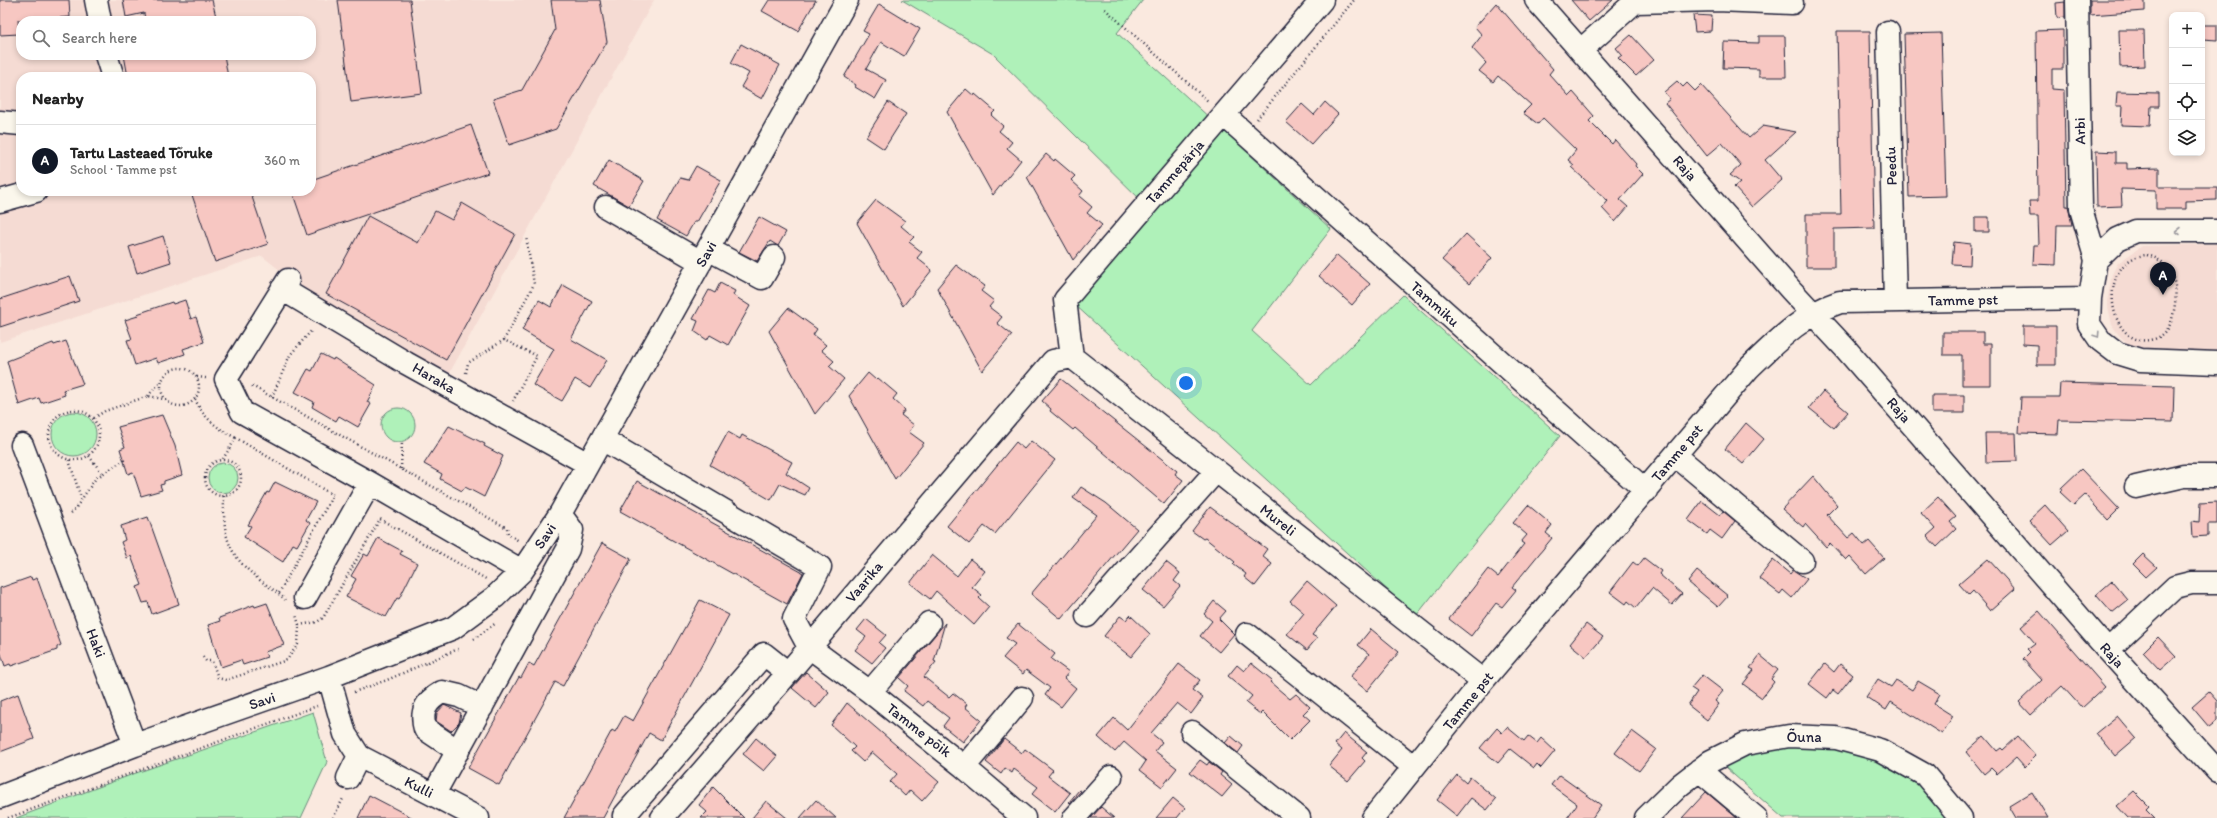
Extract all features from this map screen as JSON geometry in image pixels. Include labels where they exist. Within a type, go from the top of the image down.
[{"type":"street","points":[[96,0],[99,16]]},
{"type":"street","name":"Savi","points":[[0,797],[135,745],[329,678],[453,628],[495,597],[522,571],[560,514],[847,0]]},
{"type":"street","name":"Tammepärja","points":[[1072,357],[1065,300],[1322,0]]},
{"type":"street","name":"Raja","points":[[1536,0],[1814,313],[2108,650],[2217,771]]},
{"type":"street","points":[[1582,50],[1635,2],[1717,0],[1792,2]]},
{"type":"street","name":"Arbi","points":[[2077,0],[2081,210],[2096,260]]},
{"type":"street","name":"Peedu","points":[[1888,32],[1895,301]]},
{"type":"street","points":[[108,60],[111,72]]},
{"type":"street","name":"Tammiku","points":[[1224,115],[1646,491]]},
{"type":"street","points":[[0,122],[16,124]]},
{"type":"street","points":[[0,201],[18,196]]},
{"type":"street","points":[[606,207],[705,256],[762,278],[774,257]]},
{"type":"street","points":[[2217,231],[2136,231],[2118,239],[2096,260],[2090,298],[2090,324],[2100,340],[2117,353],[2140,360],[2217,363]]},
{"type":"street","name":"Haraka","points":[[230,373],[285,285],[325,314],[406,363],[588,464]]},
{"type":"street","name":"Tamme pst","points":[[1373,818],[1483,681],[1749,368],[1793,327],[1814,313],[1840,302],[2090,298]]},
{"type":"street","name":"Mureli","points":[[1072,357],[1483,681]]},
{"type":"street","name":"Vaarika","points":[[662,818],[788,673],[1053,361],[1072,357]]},
{"type":"street","points":[[230,373],[226,379],[242,412],[370,483],[522,571]]},
{"type":"street","points":[[602,439],[820,567],[794,619],[809,647]]},
{"type":"street","name":"Haki","points":[[22,445],[135,745]]},
{"type":"street","points":[[1675,456],[1802,561]]},
{"type":"street","points":[[1086,616],[1216,471]]},
{"type":"street","points":[[2136,487],[2184,476],[2217,476]]},
{"type":"street","points":[[296,605],[370,483]]},
{"type":"street","points":[[434,794],[568,549],[572,530],[560,514]]},
{"type":"street","points":[[2108,650],[2175,588],[2191,583],[2217,584]]},
{"type":"street","points":[[870,692],[929,623]]},
{"type":"street","points":[[1247,634],[1414,767]]},
{"type":"street","name":"Tamme põik","points":[[809,647],[870,692],[964,766],[1024,818]]},
{"type":"street","points":[[625,818],[624,816],[764,654],[788,673]]},
{"type":"street","points":[[329,678],[345,734],[359,756],[348,778]]},
{"type":"street","points":[[458,751],[426,729],[422,718],[425,705],[433,697],[442,692],[459,696],[482,707]]},
{"type":"street","points":[[964,766],[1022,698]]},
{"type":"street","points":[[1192,732],[1299,818]]},
{"type":"street","name":"Õuna","points":[[1646,818],[1680,785],[1711,761],[1745,744],[1789,736],[1836,738],[1880,750],[1925,775],[1961,818]]},
{"type":"street","name":"Kulli","points":[[359,756],[478,818]]},
{"type":"street","points":[[1699,770],[1756,818]]},
{"type":"street","points":[[1074,818],[1111,777]]},
{"type":"path","points":[[1262,124],[1256,119],[1354,0]]},
{"type":"path","points":[[1106,9],[1224,115]]},
{"type":"path","points":[[465,378],[468,363],[504,340],[534,284],[526,237]]},
{"type":"path","points":[[2147,255],[2157,257],[2169,266],[2173,282],[2174,309],[2168,330],[2159,337],[2144,341],[2131,336],[2122,329],[2114,308],[2114,279],[2120,268],[2130,259],[2137,256],[2147,255]]},
{"type":"path","points":[[272,397],[290,355],[325,314]]},
{"type":"path","points":[[504,340],[537,356],[512,405]]},
{"type":"path","points":[[148,396],[168,371],[174,368],[187,369],[193,372],[199,383],[198,394],[185,406],[169,403],[161,394],[161,381]]},
{"type":"path","points":[[230,373],[507,528],[508,534],[522,544]]},
{"type":"path","points":[[94,418],[105,411],[148,396],[164,399]]},
{"type":"path","points":[[194,399],[206,418],[219,429],[333,495],[279,593]]},
{"type":"path","points":[[71,409],[79,410],[94,418],[98,426],[99,438],[95,450],[89,456],[81,459],[68,459],[57,454],[49,439],[51,423],[56,416],[71,409]]},
{"type":"path","points":[[223,459],[236,438]]},
{"type":"path","points":[[401,469],[402,441]]},
{"type":"path","points":[[89,456],[102,473]]},
{"type":"path","points":[[68,459],[82,499]]},
{"type":"path","points":[[71,513],[102,473],[126,459]]},
{"type":"path","points":[[223,459],[234,462],[238,466],[242,477],[241,483],[235,492],[224,496],[219,495],[209,489],[205,478],[205,472],[212,463],[223,459]]},
{"type":"path","points":[[203,657],[206,661],[212,661],[218,678],[226,680],[287,660],[298,644],[299,625],[296,605],[253,574],[231,551],[226,538],[224,526],[224,496]]},
{"type":"path","points":[[299,625],[317,622],[323,618],[380,519],[488,580]]},
{"type":"shaded area","points":[[0,0],[654,0],[449,374],[305,290],[262,256],[0,342]]},
{"type":"shaded area","points":[[2217,244],[2217,351],[2141,348],[2127,343],[2118,334],[2112,325],[2107,302],[2112,274],[2118,263],[2142,246]]},
{"type":"green space","points":[[902,0],[1143,0],[1117,33],[1331,229],[1252,331],[1311,385],[1403,295],[1560,436],[1416,616],[1074,304],[1155,214],[993,54]]},
{"type":"green space","points":[[395,408],[401,408],[410,413],[414,419],[414,431],[410,437],[401,442],[395,442],[386,437],[381,428],[381,422],[386,413]]},
{"type":"green space","points":[[74,412],[86,416],[92,422],[96,434],[92,446],[86,452],[74,456],[62,452],[56,446],[52,434],[56,422],[62,416]]},
{"type":"green space","points":[[223,463],[229,464],[237,472],[237,484],[229,492],[223,493],[217,492],[209,484],[208,478],[209,472],[217,464]]},
{"type":"green space","points":[[313,712],[327,762],[301,818],[16,818],[136,773]]},
{"type":"green space","points":[[1755,742],[1884,750],[1964,818],[1783,818],[1726,768],[1719,756]]},
{"type":"building","points":[[0,0],[69,0],[70,16],[16,16],[16,34],[0,35]]},
{"type":"building","points":[[123,0],[212,0],[216,16],[144,16],[144,13],[126,16]]},
{"type":"building","points":[[338,0],[410,0],[422,93],[351,102]]},
{"type":"building","points":[[551,0],[600,0],[607,42],[556,129],[509,145],[493,99],[522,90],[555,30]]},
{"type":"building","points":[[769,0],[816,0],[798,31],[762,11]]},
{"type":"building","points":[[1571,0],[1613,0],[1589,21]]},
{"type":"building","points":[[2090,0],[2145,0],[2145,11],[2090,15]]},
{"type":"building","points":[[2065,2],[2065,17],[2057,18],[2056,3]]},
{"type":"building","points":[[1496,3],[1553,69],[1549,74],[1569,96],[1573,92],[1594,116],[1589,121],[1612,144],[1615,140],[1643,174],[1620,200],[1628,207],[1615,222],[1602,208],[1608,201],[1571,167],[1574,165],[1568,160],[1576,150],[1543,118],[1538,124],[1523,113],[1531,105],[1498,76],[1493,82],[1479,71],[1486,63],[1472,48],[1482,35],[1475,27]]},
{"type":"building","points":[[879,4],[920,29],[904,56],[881,42],[866,69],[886,80],[875,99],[855,87],[856,85],[844,77],[869,34],[863,31]]},
{"type":"building","points":[[1693,15],[1712,16],[1711,31],[1695,32]]},
{"type":"building","points":[[2205,25],[2217,25],[2217,40],[2205,39]]},
{"type":"building","points":[[2063,30],[2063,69],[2052,69],[2052,89],[2064,90],[2066,206],[2068,206],[2072,225],[2057,225],[2056,265],[2033,264],[2034,245],[2039,245],[2038,216],[2030,216],[2029,201],[2038,201],[2036,31]]},
{"type":"building","points":[[2119,30],[2144,30],[2145,66],[2120,67]]},
{"type":"building","points":[[1837,31],[1870,31],[1874,228],[1834,229],[1834,267],[1806,267],[1806,214],[1841,214]]},
{"type":"building","points":[[1941,33],[1946,196],[1909,197],[1904,34]]},
{"type":"building","points":[[1631,35],[1654,60],[1636,76],[1618,58],[1622,55],[1616,48]]},
{"type":"building","points":[[1759,36],[1785,36],[1786,77],[1759,77],[1759,69],[1723,68],[1724,42],[1759,43]]},
{"type":"building","points":[[741,44],[780,65],[762,99],[741,87],[749,73],[731,63]]},
{"type":"building","points":[[125,60],[225,60],[227,72],[127,72]]},
{"type":"building","points":[[1677,81],[1683,87],[1687,83],[1695,91],[1701,85],[1749,138],[1763,126],[1796,132],[1765,160],[1782,180],[1752,207],[1734,187],[1740,182],[1730,175],[1741,165],[1722,143],[1707,156],[1665,103],[1670,99],[1664,92]]},
{"type":"building","points":[[966,89],[974,96],[975,94],[995,111],[991,115],[1003,126],[999,131],[1012,142],[1007,148],[1021,160],[993,195],[947,112]]},
{"type":"building","points":[[2117,92],[2159,93],[2159,106],[2151,106],[2150,126],[2121,125],[2122,106],[2116,106]]},
{"type":"building","points":[[888,102],[906,114],[884,149],[866,137]]},
{"type":"building","points":[[1325,102],[1338,114],[1311,144],[1286,122],[1302,104],[1314,115]]},
{"type":"building","points":[[471,125],[488,173],[307,235],[294,196],[316,196],[316,178]]},
{"type":"building","points":[[2096,151],[2116,152],[2116,163],[2127,163],[2127,169],[2159,168],[2159,187],[2217,187],[2217,200],[2186,201],[2186,209],[2156,209],[2156,190],[2121,189],[2122,206],[2097,207]]},
{"type":"building","points":[[1046,154],[1054,161],[1055,159],[1075,176],[1071,180],[1083,191],[1079,196],[1092,207],[1087,213],[1102,225],[1073,260],[1027,177]]},
{"type":"building","points":[[609,160],[644,181],[629,206],[594,186]]},
{"type":"building","points":[[696,166],[721,180],[697,222],[694,222],[686,236],[657,220],[680,178],[688,180]]},
{"type":"building","points":[[192,196],[252,196],[268,244],[215,262]]},
{"type":"building","points":[[876,200],[905,221],[901,226],[914,237],[909,242],[922,252],[917,258],[932,270],[903,306],[857,223]]},
{"type":"building","points":[[462,203],[515,234],[446,360],[326,294],[368,216],[418,243],[435,211],[452,220]]},
{"type":"building","points":[[759,217],[786,232],[778,246],[770,241],[757,261],[739,252]]},
{"type":"building","points":[[1975,217],[1989,217],[1989,232],[1975,232]]},
{"type":"building","points":[[1466,234],[1492,258],[1469,284],[1442,260]]},
{"type":"building","points":[[163,236],[171,262],[137,273],[129,247]]},
{"type":"building","points":[[1954,242],[1971,244],[1970,265],[1952,264]]},
{"type":"building","points":[[1337,255],[1370,284],[1352,305],[1319,276]]},
{"type":"building","points":[[956,265],[985,286],[981,291],[994,301],[989,307],[1002,317],[997,323],[1012,335],[982,371],[937,288]]},
{"type":"building","points":[[70,276],[79,301],[0,327],[0,299]]},
{"type":"building","points":[[720,283],[735,291],[733,295],[750,306],[728,345],[710,335],[707,340],[694,331],[698,321],[693,319],[709,290],[715,293]]},
{"type":"building","points":[[563,285],[592,301],[571,339],[607,360],[590,388],[575,379],[562,401],[533,385],[554,349],[522,330],[539,300],[551,307]]},
{"type":"building","points":[[185,300],[191,319],[196,317],[204,342],[183,349],[185,354],[158,363],[156,358],[135,365],[127,340],[132,339],[125,320],[138,316],[137,314],[172,302],[173,304]]},
{"type":"building","points":[[788,308],[817,329],[813,335],[826,345],[821,350],[834,361],[829,366],[844,379],[815,414],[769,331]]},
{"type":"building","points":[[2023,326],[2056,326],[2056,365],[2037,365],[2037,345],[2023,344]]},
{"type":"building","points":[[1943,332],[1983,332],[1983,344],[1991,344],[1991,385],[1962,385],[1962,355],[1943,355]]},
{"type":"building","points":[[66,341],[83,384],[63,390],[65,395],[41,403],[39,398],[19,405],[7,361],[53,343],[54,345]]},
{"type":"building","points":[[321,354],[333,360],[334,358],[376,385],[367,402],[371,404],[358,427],[339,416],[336,421],[312,407],[314,402],[295,392],[308,369],[312,371]]},
{"type":"building","points":[[868,373],[876,380],[878,378],[897,394],[893,399],[905,410],[901,415],[914,425],[909,432],[924,443],[895,479],[849,396]]},
{"type":"building","points":[[1061,379],[1177,471],[1175,474],[1183,480],[1164,504],[1075,428],[1073,430],[1050,411],[1051,409],[1042,401]]},
{"type":"building","points":[[2060,383],[2174,386],[2173,422],[2059,420],[2058,434],[2019,433],[2021,397],[2059,397]]},
{"type":"building","points":[[1823,391],[1848,412],[1834,428],[1809,408]]},
{"type":"building","points":[[1932,395],[1964,395],[1964,413],[1932,413]]},
{"type":"building","points":[[162,415],[175,446],[182,475],[164,481],[164,484],[160,485],[162,490],[141,496],[133,472],[128,474],[120,449],[125,447],[118,427]]},
{"type":"building","points":[[1746,423],[1764,439],[1743,464],[1725,449]]},
{"type":"building","points":[[449,426],[485,444],[484,446],[503,456],[484,497],[465,487],[462,491],[440,479],[442,474],[424,464]]},
{"type":"building","points":[[728,432],[740,439],[742,435],[792,462],[786,473],[809,488],[805,495],[780,484],[771,500],[710,465]]},
{"type":"building","points":[[1985,433],[2016,433],[2017,461],[1986,462]]},
{"type":"building","points":[[1031,441],[1055,460],[995,534],[984,526],[969,544],[947,526],[1016,442],[1024,449]]},
{"type":"building","points":[[2081,469],[2119,509],[2108,520],[2085,495],[2074,505],[2060,492],[2062,490],[2061,488]]},
{"type":"building","points":[[1813,476],[1837,505],[1827,515],[1848,538],[1854,533],[1864,545],[1869,541],[1884,558],[1866,574],[1850,556],[1846,560],[1830,543],[1826,547],[1805,524],[1803,527],[1782,509]]},
{"type":"building","points":[[637,481],[803,573],[787,604],[620,511]]},
{"type":"building","points":[[275,482],[316,502],[306,520],[310,523],[297,546],[293,544],[283,562],[244,537],[251,526],[248,525],[267,492],[269,493]]},
{"type":"building","points":[[1081,487],[1106,503],[1137,529],[1061,619],[1031,594],[1097,515],[1073,498]]},
{"type":"building","points":[[1938,497],[1956,517],[1950,522],[1956,529],[1937,547],[1927,536],[1935,529],[1921,513]]},
{"type":"building","points":[[1702,501],[1720,515],[1723,511],[1735,521],[1722,539],[1710,530],[1707,534],[1688,520]]},
{"type":"building","points":[[2217,502],[2217,524],[2208,524],[2208,536],[2193,537],[2192,521],[2199,522],[2200,503]]},
{"type":"building","points":[[1528,505],[1552,525],[1546,533],[1552,538],[1512,587],[1516,590],[1502,607],[1496,603],[1471,636],[1449,619],[1488,569],[1498,577],[1524,544],[1521,542],[1527,535],[1513,523]]},
{"type":"building","points":[[2045,505],[2068,531],[2052,545],[2029,520]]},
{"type":"building","points":[[1210,507],[1267,549],[1262,556],[1272,564],[1255,586],[1244,577],[1246,574],[1233,564],[1235,562],[1205,538],[1203,539],[1192,531]]},
{"type":"building","points":[[148,517],[179,604],[152,614],[148,602],[143,603],[137,587],[142,585],[131,556],[127,558],[121,542],[125,540],[121,526]]},
{"type":"building","points":[[378,538],[402,551],[400,554],[417,563],[399,599],[397,598],[386,617],[346,597],[356,579],[351,576],[364,554],[368,556]]},
{"type":"building","points":[[602,543],[631,559],[563,686],[555,682],[499,785],[468,768],[519,677],[521,678],[529,663],[534,666]]},
{"type":"building","points":[[2143,554],[2157,567],[2146,577],[2133,564]]},
{"type":"building","points":[[932,555],[957,576],[970,559],[985,571],[972,587],[982,595],[979,598],[989,607],[974,625],[936,591],[930,599],[910,583]]},
{"type":"building","points":[[1644,558],[1661,571],[1659,574],[1682,594],[1672,605],[1652,588],[1636,608],[1628,601],[1626,604],[1610,592],[1633,562],[1638,566]]},
{"type":"building","points":[[1988,559],[2015,589],[1990,611],[1973,591],[1969,595],[1959,584]]},
{"type":"building","points":[[1773,560],[1790,574],[1793,570],[1807,579],[1792,598],[1783,590],[1780,594],[1759,578]]},
{"type":"building","points":[[1166,562],[1180,573],[1174,581],[1180,586],[1163,606],[1143,590]]},
{"type":"building","points":[[1697,571],[1728,596],[1718,607],[1688,582]]},
{"type":"building","points":[[31,577],[32,580],[37,578],[61,645],[57,647],[57,650],[11,666],[10,664],[5,666],[0,651],[0,588]]},
{"type":"building","points":[[1307,581],[1336,606],[1312,635],[1317,638],[1307,650],[1287,634],[1304,613],[1290,601]]},
{"type":"building","points":[[2112,581],[2128,600],[2112,613],[2096,595]]},
{"type":"building","points":[[700,600],[729,615],[661,740],[649,733],[603,818],[564,818],[612,730],[615,732],[624,716],[633,721]]},
{"type":"building","points":[[1214,601],[1226,611],[1219,619],[1234,634],[1219,652],[1200,636],[1212,621],[1204,614]]},
{"type":"building","points":[[267,603],[284,645],[265,652],[267,657],[243,665],[241,660],[221,667],[208,625],[220,621],[219,618],[254,605],[255,607]]},
{"type":"building","points":[[2039,611],[2105,687],[2082,708],[2062,686],[2031,715],[2019,702],[2042,680],[2023,659],[2030,652],[2027,649],[2035,643],[2021,627]]},
{"type":"building","points":[[1130,615],[1150,634],[1131,657],[1104,636],[1120,616],[1126,620]]},
{"type":"building","points":[[866,619],[886,635],[879,643],[885,648],[872,663],[855,650],[866,637],[857,630]]},
{"type":"building","points":[[945,623],[934,661],[936,662],[924,677],[949,697],[953,693],[967,704],[965,707],[981,720],[963,742],[943,726],[949,718],[927,701],[923,706],[904,691],[908,686],[899,678]]},
{"type":"building","points":[[1018,624],[1055,654],[1051,659],[1069,672],[1064,678],[1076,688],[1061,707],[1045,695],[1050,688],[1026,670],[1023,674],[1003,658],[1015,644],[1006,638]]},
{"type":"building","points":[[1586,624],[1603,637],[1586,657],[1570,644]]},
{"type":"building","points":[[1371,629],[1399,652],[1367,691],[1350,677],[1369,654],[1358,645]]},
{"type":"building","points":[[2158,637],[2176,656],[2160,670],[2143,652]]},
{"type":"building","points":[[1760,655],[1778,670],[1771,679],[1774,682],[1762,698],[1743,684],[1754,670],[1750,668]]},
{"type":"building","points":[[1251,663],[1272,680],[1270,682],[1290,699],[1296,694],[1310,707],[1303,714],[1310,720],[1290,740],[1262,712],[1260,714],[1246,703],[1252,696],[1228,676],[1237,665],[1244,671]]},
{"type":"building","points":[[1179,664],[1200,680],[1192,690],[1203,698],[1191,714],[1177,703],[1151,733],[1162,742],[1155,751],[1177,768],[1162,787],[1140,770],[1146,761],[1124,742],[1115,752],[1098,737],[1114,718],[1127,730]]},
{"type":"building","points":[[1825,664],[1834,672],[1840,664],[1853,675],[1838,694],[1833,690],[1827,698],[1809,684]]},
{"type":"building","points":[[806,672],[829,692],[816,708],[792,688]]},
{"type":"building","points":[[1702,675],[1723,691],[1715,701],[1719,704],[1707,720],[1688,705],[1697,692],[1691,688]]},
{"type":"building","points":[[1878,679],[1891,687],[1896,680],[1912,690],[1918,681],[1940,694],[1934,704],[1953,716],[1942,734],[1891,702],[1886,710],[1866,697]]},
{"type":"building","points":[[2209,692],[2217,701],[2217,721],[2209,727],[2192,707]]},
{"type":"building","points":[[18,694],[34,739],[0,752],[0,701]]},
{"type":"building","points":[[847,703],[939,782],[922,801],[910,790],[905,796],[890,782],[897,774],[872,752],[863,762],[851,751],[855,747],[831,725]]},
{"type":"building","points":[[444,705],[461,713],[459,723],[451,731],[436,721],[437,713]]},
{"type":"building","points":[[2117,716],[2136,738],[2115,756],[2096,733]]},
{"type":"building","points":[[1507,727],[1524,741],[1528,736],[1537,743],[1541,738],[1555,751],[1541,768],[1537,764],[1534,768],[1510,749],[1498,763],[1480,748],[1497,728],[1502,733]]},
{"type":"building","points":[[1632,731],[1656,749],[1639,771],[1615,753]]},
{"type":"building","points":[[1344,733],[1367,752],[1362,758],[1365,761],[1348,781],[1329,766],[1342,750],[1335,744]]},
{"type":"building","points":[[1231,736],[1243,746],[1238,753],[1225,743]]},
{"type":"building","points":[[1984,736],[1997,751],[2001,748],[2003,750],[2018,736],[2036,756],[2025,767],[2016,757],[1997,774],[1991,768],[1984,774],[1966,752]]},
{"type":"building","points":[[756,738],[777,756],[764,771],[743,754]]},
{"type":"building","points":[[1004,739],[1022,753],[1025,749],[1053,770],[1048,776],[1070,793],[1055,812],[1032,794],[1038,787],[1014,769],[1012,773],[1005,768],[1001,774],[986,762]]},
{"type":"building","points":[[1200,760],[1207,765],[1209,762],[1222,772],[1220,775],[1232,785],[1222,797],[1190,772]]},
{"type":"building","points":[[1457,775],[1466,783],[1470,777],[1496,799],[1487,810],[1471,798],[1457,816],[1437,800]]},
{"type":"building","points":[[1559,775],[1601,805],[1592,818],[1567,818],[1577,804],[1551,785]]},
{"type":"building","points":[[713,787],[744,818],[701,818],[707,812],[699,805]]},
{"type":"building","points":[[1079,790],[1081,791],[1070,803],[1069,802]]},
{"type":"building","points":[[2134,791],[2149,806],[2146,809],[2155,818],[2128,818],[2117,806]]},
{"type":"building","points":[[1706,792],[1737,818],[1682,818]]},
{"type":"building","points":[[2032,792],[2048,818],[2016,818],[2009,806]]},
{"type":"building","points":[[369,795],[413,818],[358,818]]},
{"type":"building","points":[[1173,798],[1185,808],[1177,818],[1156,818]]},
{"type":"building","points":[[816,800],[836,818],[800,818]]},
{"type":"building","points":[[766,801],[787,818],[752,818]]},
{"type":"building","points":[[1101,807],[1114,818],[1091,818]]},
{"type":"place","name":"Tartu Lasteaed Tõruke","points":[[2163,295]]}]
